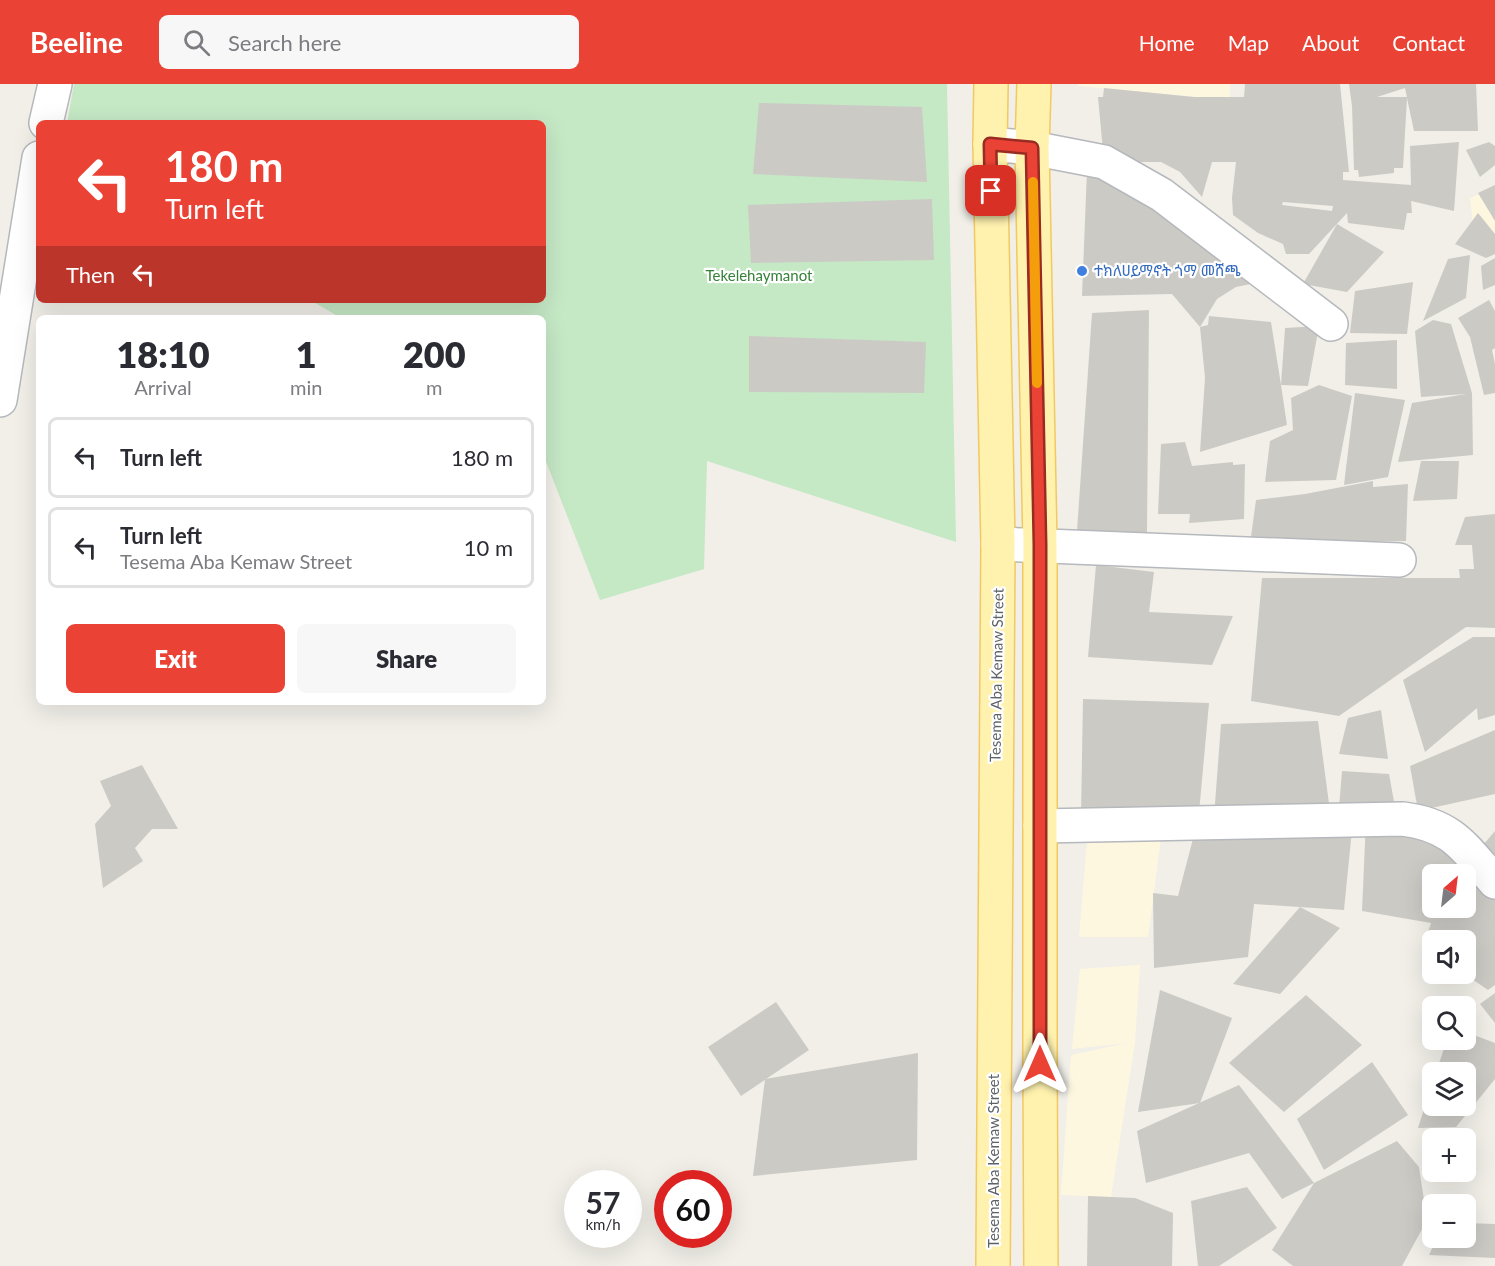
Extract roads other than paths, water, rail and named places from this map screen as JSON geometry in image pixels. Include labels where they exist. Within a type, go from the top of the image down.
[{"type":"main road","name":"Tesema Aba Kemaw Street","points":[[991,84],[990,144],[998,544],[993,1266]]},
{"type":"main road","points":[[1034,84],[1032,148],[1040,545],[1041,1266]]},
{"type":"street","points":[[47,120],[55,84]]},
{"type":"street","points":[[990,144],[1032,148],[1104,162],[1162,195],[1331,324]]},
{"type":"street","points":[[0,400],[36,177]]},
{"type":"street","points":[[998,544],[1399,560]]},
{"type":"street","points":[[1040,826],[1403,819],[1423,822],[1455,837],[1495,882]]},
{"type":"place","name":"ተክለሀይማኖት ጎማ መሸጫ","points":[[1082,271]]},
{"type":"park label","name":"Tekelehaymanot","points":[[759,276]]}]
